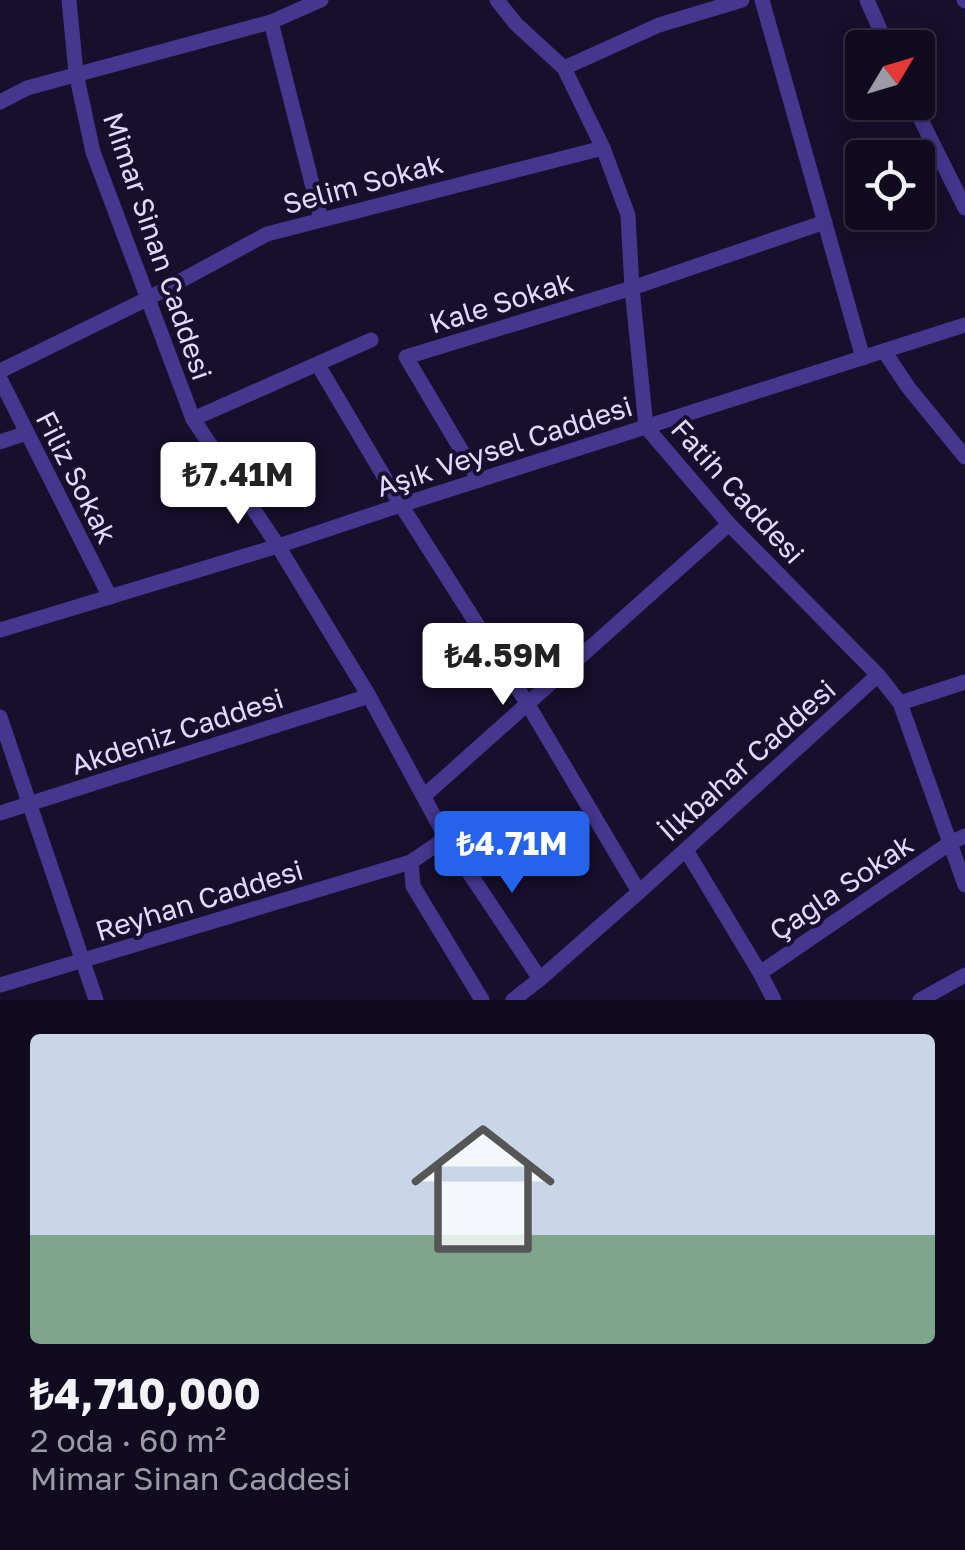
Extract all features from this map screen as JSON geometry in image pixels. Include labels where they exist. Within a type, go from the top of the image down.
[{"type":"street","name":"Mimar Sinan Caddesi","points":[[68,0],[76,74],[93,152],[193,419],[278,546],[369,696],[446,838],[540,979]]},
{"type":"street","points":[[0,102],[27,88],[271,22],[322,0]]},
{"type":"street","name":"Fatih Caddesi","points":[[497,0],[516,24],[564,68],[603,148],[628,215],[646,427],[729,524],[878,675],[900,703],[958,840],[965,885]]},
{"type":"street","points":[[564,68],[659,26],[742,0]]},
{"type":"street","points":[[762,0],[863,358]]},
{"type":"street","points":[[866,0],[880,30]]},
{"type":"street","points":[[271,22],[321,218]]},
{"type":"street","points":[[921,120],[965,208]]},
{"type":"street","name":"Selim Sokak","points":[[0,370],[267,234],[603,148]]},
{"type":"street","points":[[632,288],[824,222]]},
{"type":"street","name":"Kale Sokak","points":[[478,480],[406,357],[632,288]]},
{"type":"street","name":"Aşık Veysel Caddesi","points":[[0,630],[278,546],[965,325]]},
{"type":"street","points":[[193,419],[371,340]]},
{"type":"street","points":[[884,351],[965,457]]},
{"type":"street","points":[[318,365],[639,892]]},
{"type":"street","name":"Filiz Sokak","points":[[0,379],[110,598]]},
{"type":"street","points":[[0,442],[27,433]]},
{"type":"street","points":[[424,796],[729,524]]},
{"type":"street","name":"İlkbahar Caddesi","points":[[512,1000],[639,892],[878,675]]},
{"type":"street","points":[[900,703],[965,682]]},
{"type":"street","name":"Akdeniz Caddesi","points":[[0,813],[369,696]]},
{"type":"street","points":[[0,718],[96,1000]]},
{"type":"street","points":[[446,838],[411,862],[413,886],[482,1000]]},
{"type":"street","name":"Çağla Sokak","points":[[760,973],[958,840]]},
{"type":"street","points":[[686,850],[774,1000]]},
{"type":"street","name":"Reyhan Caddesi","points":[[0,985],[411,862]]},
{"type":"street","points":[[920,1000],[965,975]]}]
